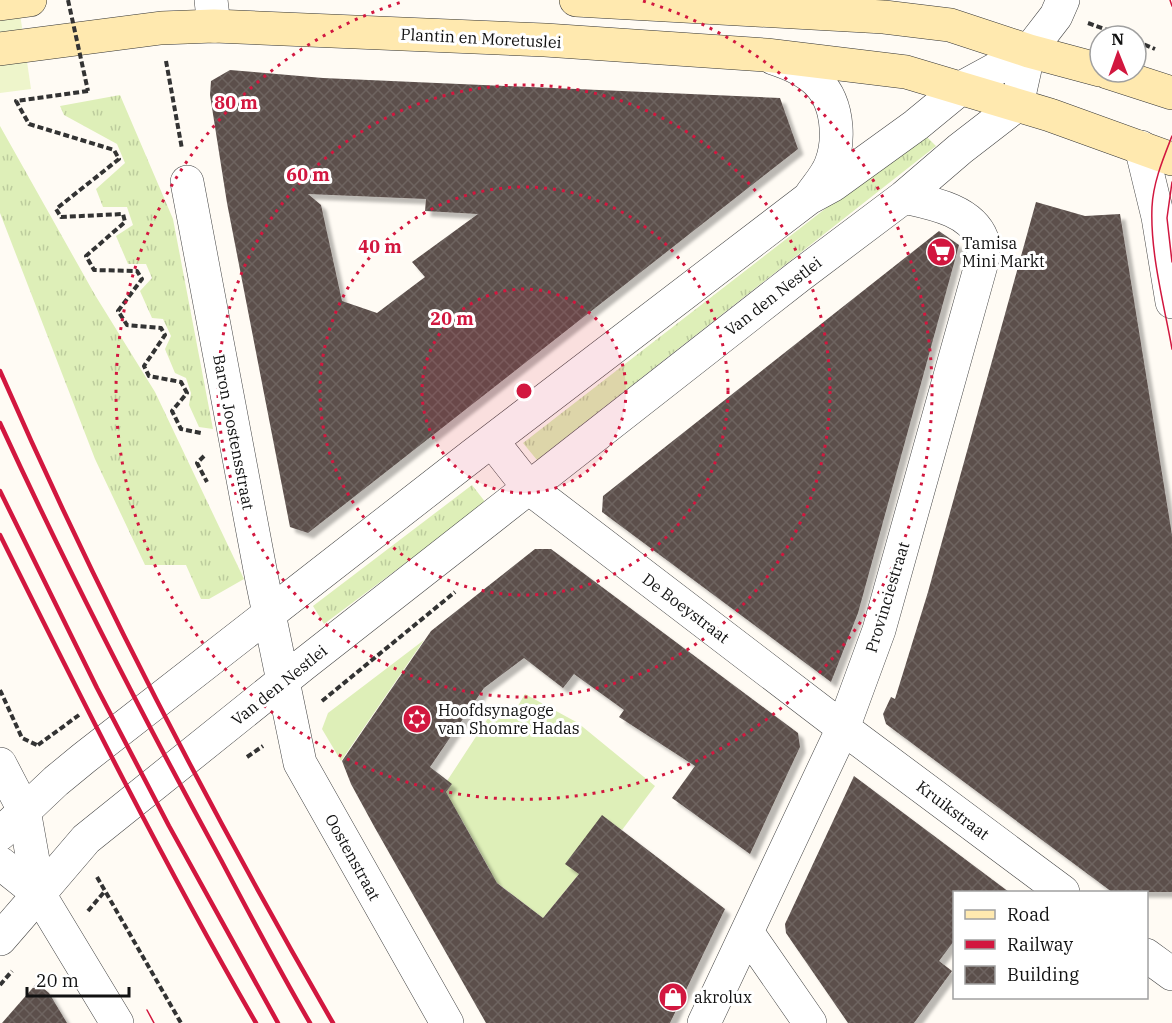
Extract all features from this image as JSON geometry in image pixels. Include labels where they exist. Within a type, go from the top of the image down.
[{"type":"main road","points":[[0,4],[30,0]]},
{"type":"main road","points":[[576,0],[884,17],[950,26],[1088,67]]},
{"type":"main road","name":"Plantin en Moretuslei","points":[[0,49],[151,30],[213,13],[766,55],[906,72],[1050,115],[1172,159]]},
{"type":"main road","points":[[1144,84],[1172,93]]},
{"type":"street","points":[[0,834],[56,781],[269,613],[809,198],[833,185],[916,125],[961,88],[1029,51],[1056,16],[1063,0]]},
{"type":"street","points":[[1017,105],[1029,51]]},
{"type":"street","points":[[766,55],[794,64],[815,78],[831,99],[837,145],[831,166],[809,198]]},
{"type":"street","name":"Van den Nestlei","points":[[0,939],[86,839],[789,283],[904,197],[960,149],[1017,105]]},
{"type":"street","points":[[1141,147],[1158,217],[1172,302]]},
{"type":"street","name":"Baron Joostensstraat","points":[[188,182],[283,681]]},
{"type":"street","name":"Provinciestraat","points":[[704,1023],[843,728],[879,630],[983,258],[983,241],[976,227],[967,219],[931,203],[904,197]]},
{"type":"street","points":[[492,441],[529,488]]},
{"type":"street","name":"De Boeystraat","points":[[529,488],[843,728]]},
{"type":"street","name":"Oostenstraat","points":[[283,681],[300,763],[447,1023]]},
{"type":"street","name":"Kruikstraat","points":[[843,728],[1062,891]]},
{"type":"street","points":[[0,764],[24,810],[39,894]]},
{"type":"street","points":[[0,863],[39,894],[117,1023]]},
{"type":"street","points":[[747,932],[810,1023]]},
{"type":"street","points":[[1148,956],[1172,974]]},
{"type":"path","points":[[68,0],[88,90],[16,101],[29,124],[114,150],[118,159],[56,209],[61,217],[123,214],[125,222],[86,256],[94,270],[137,271],[142,279],[118,311],[127,325],[161,328],[165,335],[144,366],[149,376],[181,382],[187,393],[172,411],[181,429],[211,435]]},
{"type":"path","points":[[176,61],[166,61],[188,182]]},
{"type":"path","points":[[205,456],[197,463],[208,482]]},
{"type":"path","points":[[0,690],[22,738],[39,745]]},
{"type":"path","points":[[96,869],[101,884],[181,1023]]},
{"type":"green space","points":[[0,0],[18,0],[31,89],[0,93]]},
{"type":"green space","points":[[120,95],[173,219],[213,429],[199,427],[189,405],[191,393],[186,378],[175,373],[165,349],[171,336],[163,319],[152,318],[140,291],[152,278],[146,264],[128,264],[116,236],[133,225],[127,207],[103,207],[96,189],[125,163],[117,144],[64,115],[60,106]]},
{"type":"green space","points":[[0,126],[95,295],[155,392],[244,579],[209,599],[201,599],[186,565],[145,565],[95,459],[0,213]]},
{"type":"green space","points":[[923,133],[936,146],[537,460],[523,443]]},
{"type":"green space","points":[[472,485],[486,503],[324,624],[313,606]]},
{"type":"green space","points":[[424,640],[341,761],[322,729],[328,713]]},
{"type":"green space","points":[[525,694],[578,723],[655,786],[622,830],[602,816],[579,874],[543,918],[486,874],[490,870],[459,815],[439,804],[451,784],[447,781],[496,706],[513,714]]},
{"type":"building","points":[[230,70],[323,78],[780,98],[798,149],[308,533],[290,527],[227,203],[210,95],[211,81]],"holes":[[[308,194],[426,199],[425,211],[478,214],[412,262],[425,277],[377,313],[342,301],[321,205]]]},
{"type":"building","points":[[1036,202],[1085,216],[1120,214],[1172,535],[1172,892],[1111,891],[886,724],[883,714],[891,697],[895,699],[928,592]]},
{"type":"building","points":[[939,231],[959,245],[858,613],[831,682],[602,512],[603,496]]},
{"type":"building","points":[[535,549],[551,549],[798,733],[800,747],[750,854],[672,798],[695,766],[619,717],[624,710],[574,674],[563,688],[524,658],[484,688],[430,767],[452,784],[446,792],[497,883],[543,918],[579,874],[565,864],[602,815],[725,909],[670,1023],[486,1023],[375,828],[351,784],[342,761],[431,631]]},
{"type":"building","points":[[854,776],[1008,891],[953,891],[953,942],[939,961],[952,971],[914,1023],[848,1023],[786,933],[785,924]]},
{"type":"building","points":[[37,983],[49,993],[67,1023],[2,1023]]},
{"type":"tram line","points":[[1170,0],[1172,6]]},
{"type":"tram line","points":[[1172,136],[1159,171],[1152,207],[1153,242],[1158,278],[1172,349]]},
{"type":"tram line","points":[[1172,182],[1167,218],[1172,262]]},
{"type":"tram line","points":[[147,1010],[154,1023]]},
{"type":"railway","points":[[0,371],[37,455],[116,620],[243,864],[333,1023]]},
{"type":"railway","points":[[0,423],[52,534],[135,698],[310,1023]]},
{"type":"railway","points":[[0,491],[97,688],[169,826],[278,1023]]},
{"type":"railway","points":[[0,535],[156,842],[256,1023]]},
{"type":"place","name":"Tamisa Mini Markt","points":[[941,252]]},
{"type":"place","name":"Hoofdsynagoge van Shomre Hadas","points":[[417,719]]},
{"type":"place","name":"akrolux","points":[[673,997]]}]
